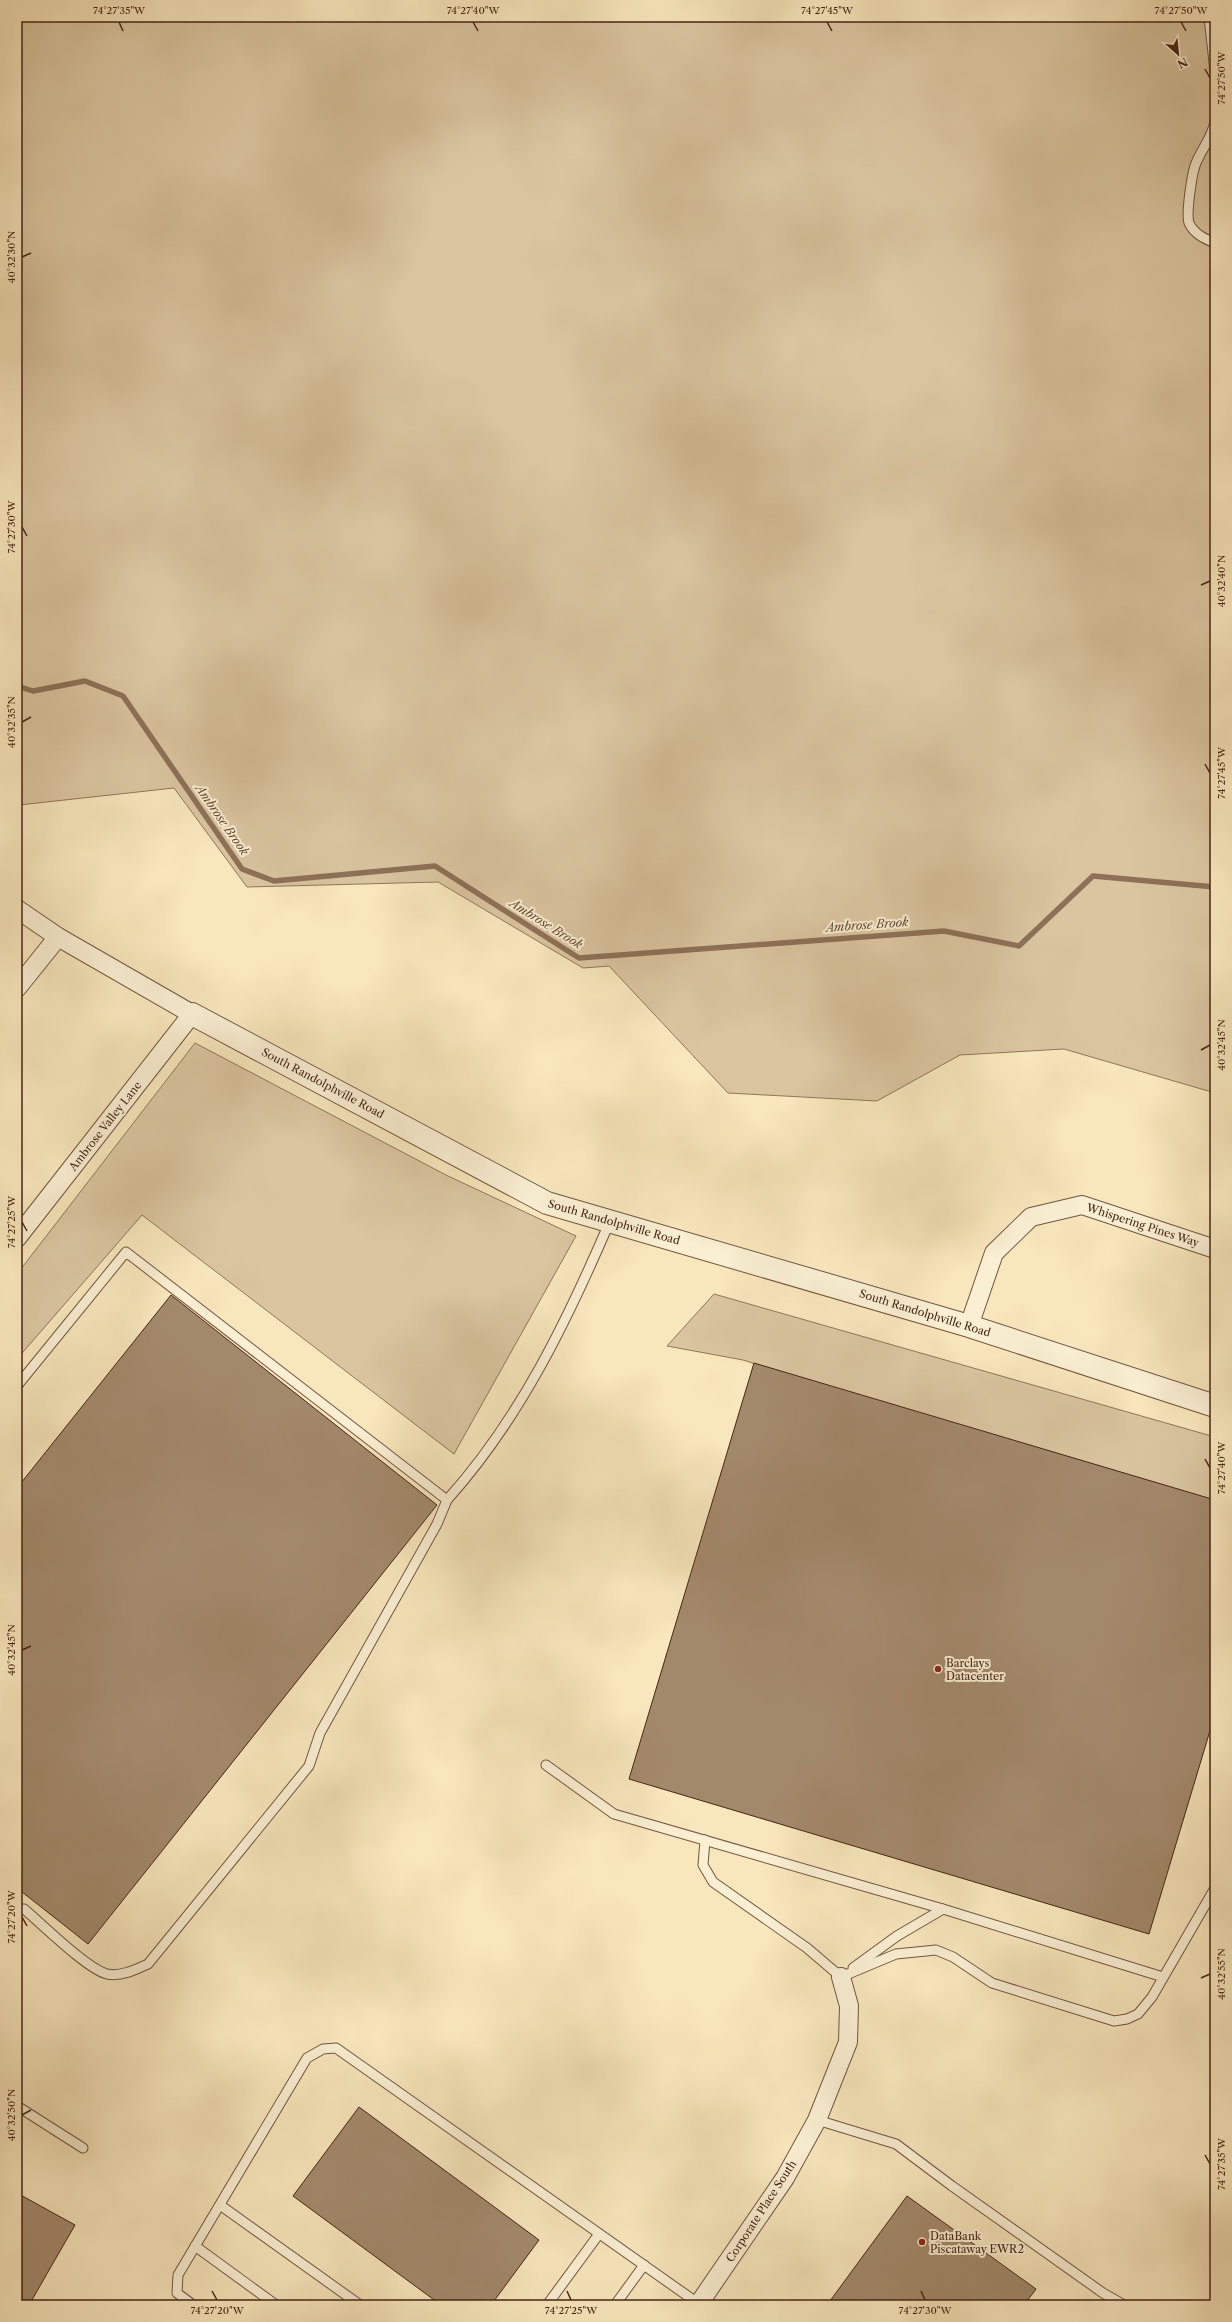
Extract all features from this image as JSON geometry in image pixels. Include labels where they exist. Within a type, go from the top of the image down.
[{"type":"street","name":"South Randolphville Road","points":[[17,909],[58,937],[192,1014],[547,1203],[969,1326],[1215,1406]]},
{"type":"street","points":[[17,988],[58,937]]},
{"type":"street","name":"Ambrose Valley Lane","points":[[17,1238],[192,1014]]},
{"type":"street","name":"Whispering Pines Way","points":[[969,1326],[994,1253],[1031,1217],[1082,1205],[1215,1249]]},
{"type":"street","name":"Corporate Place South","points":[[698,2304],[785,2178],[816,2120],[848,2042],[849,2006],[840,1977]]},
{"type":"lane","points":[[1209,17],[1214,62],[1215,120],[1212,133],[1196,164],[1192,176],[1189,222],[1196,233],[1215,243]]},
{"type":"lane","points":[[17,1909],[24,1909],[90,1965],[108,1974],[130,1972],[148,1964],[309,1766],[320,1733],[437,1524],[447,1500],[470,1474],[495,1441],[561,1330],[610,1221]]},
{"type":"lane","points":[[17,1386],[126,1252],[447,1500]]},
{"type":"lane","points":[[546,1765],[614,1814],[943,1909],[1163,1977]]},
{"type":"lane","points":[[705,1840],[703,1865],[713,1882],[807,1948],[840,1977]]},
{"type":"lane","points":[[840,1977],[896,1954],[936,1950],[953,1957],[992,1983],[1114,2020],[1127,2019],[1138,2014],[1152,1997],[1215,1888]]},
{"type":"lane","points":[[840,1977],[897,1936],[943,1909]]},
{"type":"lane","points":[[193,2305],[177,2293],[178,2275],[307,2058],[323,2049],[336,2048],[698,2304]]},
{"type":"lane","points":[[17,2106],[83,2148]]},
{"type":"lane","points":[[816,2120],[896,2144],[952,2186],[1102,2293],[1123,2305]]},
{"type":"lane","points":[[220,2205],[354,2303]]},
{"type":"lane","points":[[547,2305],[599,2234]]},
{"type":"lane","points":[[195,2246],[276,2305]]},
{"type":"lane","points":[[615,2305],[644,2266]]},
{"type":"shaded area","points":[[17,17],[1215,17],[1215,1093],[1064,1049],[960,1055],[877,1101],[728,1093],[609,966],[583,968],[438,882],[247,887],[174,788],[19,805],[17,832]]},
{"type":"shaded area","points":[[195,1043],[446,1175],[576,1236],[454,1454],[142,1215],[17,1359],[17,1274]]},
{"type":"shaded area","points":[[714,1294],[1215,1437],[1215,1509],[743,1360],[667,1346]]},
{"type":"building","points":[[171,1295],[437,1505],[88,1944],[17,1888],[17,1488]]},
{"type":"building","name":"Barclays Datacenter","points":[[754,1363],[1215,1500],[1215,1714],[1149,1934],[629,1779]]},
{"type":"building","points":[[359,2107],[539,2240],[491,2305],[441,2305],[293,2196]]},
{"type":"building","points":[[17,2193],[75,2225],[29,2305],[17,2305]]},
{"type":"building","name":"DataBank Piscataway EWR2","points":[[907,2196],[1036,2289],[1024,2305],[827,2305]]},
{"type":"waterway","name":"Ambrose Brook","points":[[17,686],[33,691],[85,681],[123,696],[242,869],[274,881],[435,866],[579,958],[944,931],[1019,946],[1093,876],[1215,887]]},
{"type":"place","name":"Barclays Datacenter","points":[[938,1669]]},
{"type":"place","name":"DataBank Piscataway EWR2","points":[[922,2242]]}]
